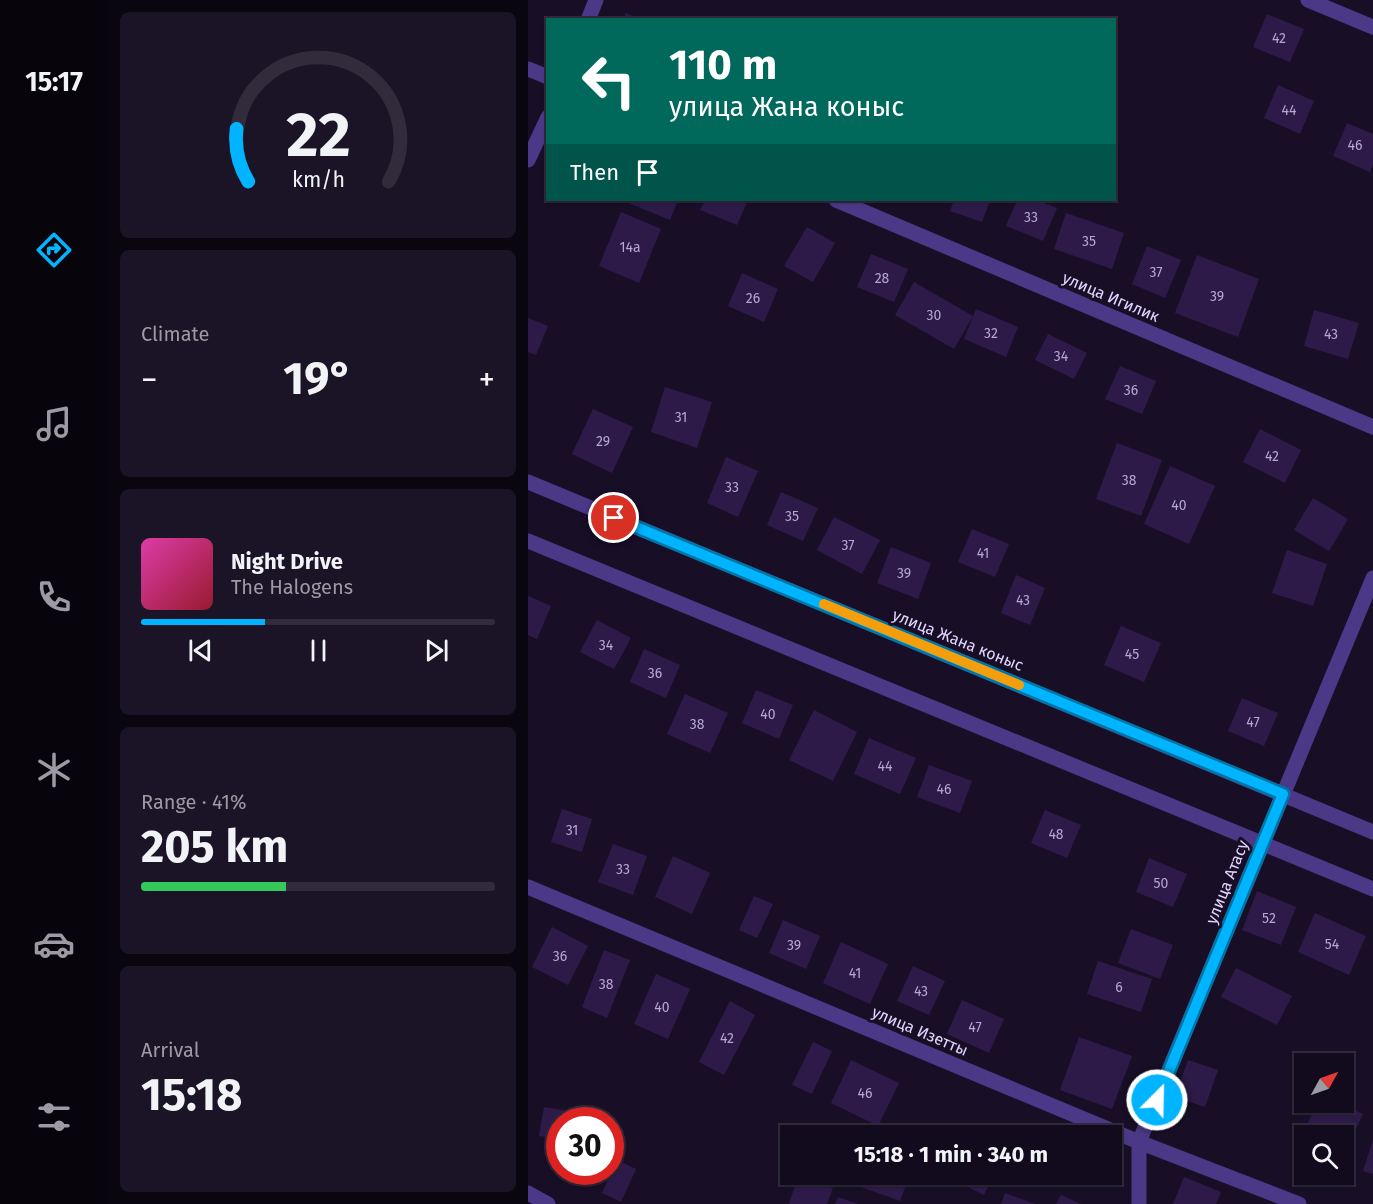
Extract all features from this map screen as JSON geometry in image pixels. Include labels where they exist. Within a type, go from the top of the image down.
[{"type":"street","points":[[589,18],[596,0]]},
{"type":"street","points":[[1308,0],[1373,27]]},
{"type":"street","points":[[528,69],[546,76]]},
{"type":"street","points":[[528,160],[546,121]]},
{"type":"street","name":"улица Игилик","points":[[838,201],[1373,427]]},
{"type":"street","name":"улица Жана коныс","points":[[528,482],[1373,832]]},
{"type":"street","points":[[528,541],[1373,889]]},
{"type":"street","name":"улица Атасу","points":[[1139,1204],[1139,1142],[1373,578]]},
{"type":"street","name":"улица Изетты","points":[[528,887],[1139,1142],[1299,1204]]},
{"type":"street","points":[[528,1193],[548,1204]]},
{"type":"building","points":[[626,13],[637,18],[624,18]]},
{"type":"building","points":[[1267,14],[1304,29],[1290,62],[1253,47]]},
{"type":"building","points":[[1278,85],[1314,101],[1300,134],[1264,118]]},
{"type":"building","points":[[1347,123],[1373,134],[1373,164],[1370,172],[1333,156]]},
{"type":"building","points":[[623,201],[678,201],[670,220]]},
{"type":"building","points":[[704,201],[748,201],[737,225],[700,210]]},
{"type":"building","points":[[954,201],[990,201],[982,222],[950,211]]},
{"type":"building","points":[[1017,201],[1039,201],[1057,208],[1043,241],[1006,226]]},
{"type":"building","points":[[621,212],[661,229],[639,283],[599,266]]},
{"type":"building","points":[[1066,213],[1124,233],[1112,269],[1054,249]]},
{"type":"building","points":[[807,227],[835,243],[813,282],[784,266]]},
{"type":"building","points":[[1147,246],[1181,260],[1165,298],[1132,284]]},
{"type":"building","points":[[871,254],[908,269],[894,302],[857,287]]},
{"type":"building","points":[[1197,255],[1259,279],[1238,337],[1175,313]]},
{"type":"building","points":[[742,273],[778,289],[764,322],[728,306]]},
{"type":"building","points":[[914,282],[973,316],[954,349],[895,315]]},
{"type":"building","points":[[976,309],[1018,327],[1006,357],[964,339]]},
{"type":"building","points":[[1314,310],[1359,323],[1348,359],[1304,346]]},
{"type":"building","points":[[528,318],[548,326],[536,355],[528,352]]},
{"type":"building","points":[[1048,334],[1087,353],[1074,379],[1035,360]]},
{"type":"building","points":[[1120,366],[1156,381],[1142,414],[1105,399]]},
{"type":"building","points":[[665,387],[712,402],[697,448],[651,432]]},
{"type":"building","points":[[593,409],[633,427],[612,473],[572,454]]},
{"type":"building","points":[[1260,429],[1301,450],[1285,483],[1243,462]]},
{"type":"building","points":[[1117,443],[1162,460],[1141,516],[1096,499]]},
{"type":"building","points":[[726,457],[758,471],[738,517],[707,503]]},
{"type":"building","points":[[1170,466],[1215,486],[1189,544],[1144,524]]},
{"type":"building","points":[[781,492],[818,508],[803,541],[767,525]]},
{"type":"building","points":[[1313,498],[1348,519],[1329,551],[1294,530]]},
{"type":"building","points":[[834,517],[880,540],[862,574],[817,550]]},
{"type":"building","points":[[972,529],[1009,544],[995,577],[958,562]]},
{"type":"building","points":[[891,547],[931,563],[918,599],[877,583]]},
{"type":"building","points":[[1287,550],[1327,564],[1313,606],[1272,593]]},
{"type":"building","points":[[1016,575],[1045,588],[1030,625],[1001,613]]},
{"type":"building","points":[[528,596],[551,606],[537,639],[528,635]]},
{"type":"building","points":[[597,620],[631,638],[614,669],[580,652]]},
{"type":"building","points":[[1121,626],[1161,643],[1144,682],[1104,665]]},
{"type":"building","points":[[644,649],[680,665],[666,698],[630,682]]},
{"type":"building","points":[[756,690],[793,705],[779,739],[742,723]]},
{"type":"building","points":[[685,694],[728,713],[710,753],[667,734]]},
{"type":"building","points":[[1242,698],[1278,713],[1264,746],[1228,731]]},
{"type":"building","points":[[814,710],[857,732],[833,781],[789,760]]},
{"type":"building","points":[[869,738],[916,758],[900,794],[854,774]]},
{"type":"building","points":[[929,765],[972,781],[960,813],[917,797]]},
{"type":"building","points":[[562,809],[592,819],[582,852],[551,842]]},
{"type":"building","points":[[1045,810],[1081,825],[1067,858],[1031,843]]},
{"type":"building","points":[[613,844],[647,856],[633,895],[598,882]]},
{"type":"building","points":[[673,856],[710,873],[692,914],[655,897]]},
{"type":"building","points":[[1149,858],[1187,874],[1173,907],[1136,892]]},
{"type":"building","points":[[1257,891],[1296,907],[1281,945],[1242,930]]},
{"type":"building","points":[[754,896],[773,904],[757,938],[739,930]]},
{"type":"building","points":[[1315,913],[1366,936],[1349,975],[1298,952]]},
{"type":"building","points":[[783,920],[820,936],[806,969],[769,953]]},
{"type":"building","points":[[552,927],[588,946],[568,985],[532,967]]},
{"type":"building","points":[[1131,929],[1173,945],[1160,979],[1118,963]]},
{"type":"building","points":[[841,942],[888,964],[870,1004],[823,983]]},
{"type":"building","points":[[604,950],[630,960],[607,1018],[582,1007]]},
{"type":"building","points":[[1098,961],[1152,979],[1141,1012],[1087,994]]},
{"type":"building","points":[[913,966],[945,981],[929,1015],[897,1001]]},
{"type":"building","points":[[1236,968],[1292,996],[1277,1025],[1221,997]]},
{"type":"building","points":[[656,974],[690,989],[668,1039],[634,1024]]},
{"type":"building","points":[[962,1000],[1004,1019],[989,1053],[947,1034]]},
{"type":"building","points":[[730,1001],[755,1015],[724,1075],[699,1062]]},
{"type":"building","points":[[1079,1037],[1132,1056],[1112,1109],[1060,1090]]},
{"type":"building","points":[[813,1042],[832,1051],[812,1094],[792,1085]]},
{"type":"building","points":[[851,1060],[899,1083],[878,1125],[831,1103]]},
{"type":"building","points":[[1188,1060],[1218,1070],[1205,1107],[1175,1097]]},
{"type":"building","points":[[544,1107],[546,1107],[546,1137],[539,1136]]},
{"type":"building","points":[[1354,1110],[1363,1114],[1354,1133],[1354,1125],[1307,1125],[1312,1113],[1354,1113]]},
{"type":"building","points":[[1373,1140],[1373,1174],[1363,1171]]},
{"type":"building","points":[[624,1163],[636,1169],[621,1202],[602,1193],[606,1185],[624,1185]]},
{"type":"building","points":[[1184,1177],[1221,1192],[1216,1204],[1173,1204]]},
{"type":"building","points":[[795,1185],[824,1185],[833,1188],[827,1204],[789,1204]]},
{"type":"building","points":[[858,1185],[906,1185],[900,1201]]},
{"type":"building","points":[[964,1185],[989,1185],[984,1195]]},
{"type":"building","points":[[1005,1193],[1035,1204],[1001,1204]]},
{"type":"building","points":[[1061,1195],[1081,1204],[1056,1204]]},
{"type":"building","points":[[838,1197],[858,1204],[835,1204]]},
{"type":"slow traffic","points":[[824,604],[1019,685]]},
{"type":"route","points":[[614,518],[1283,794],[1157,1100]]}]
